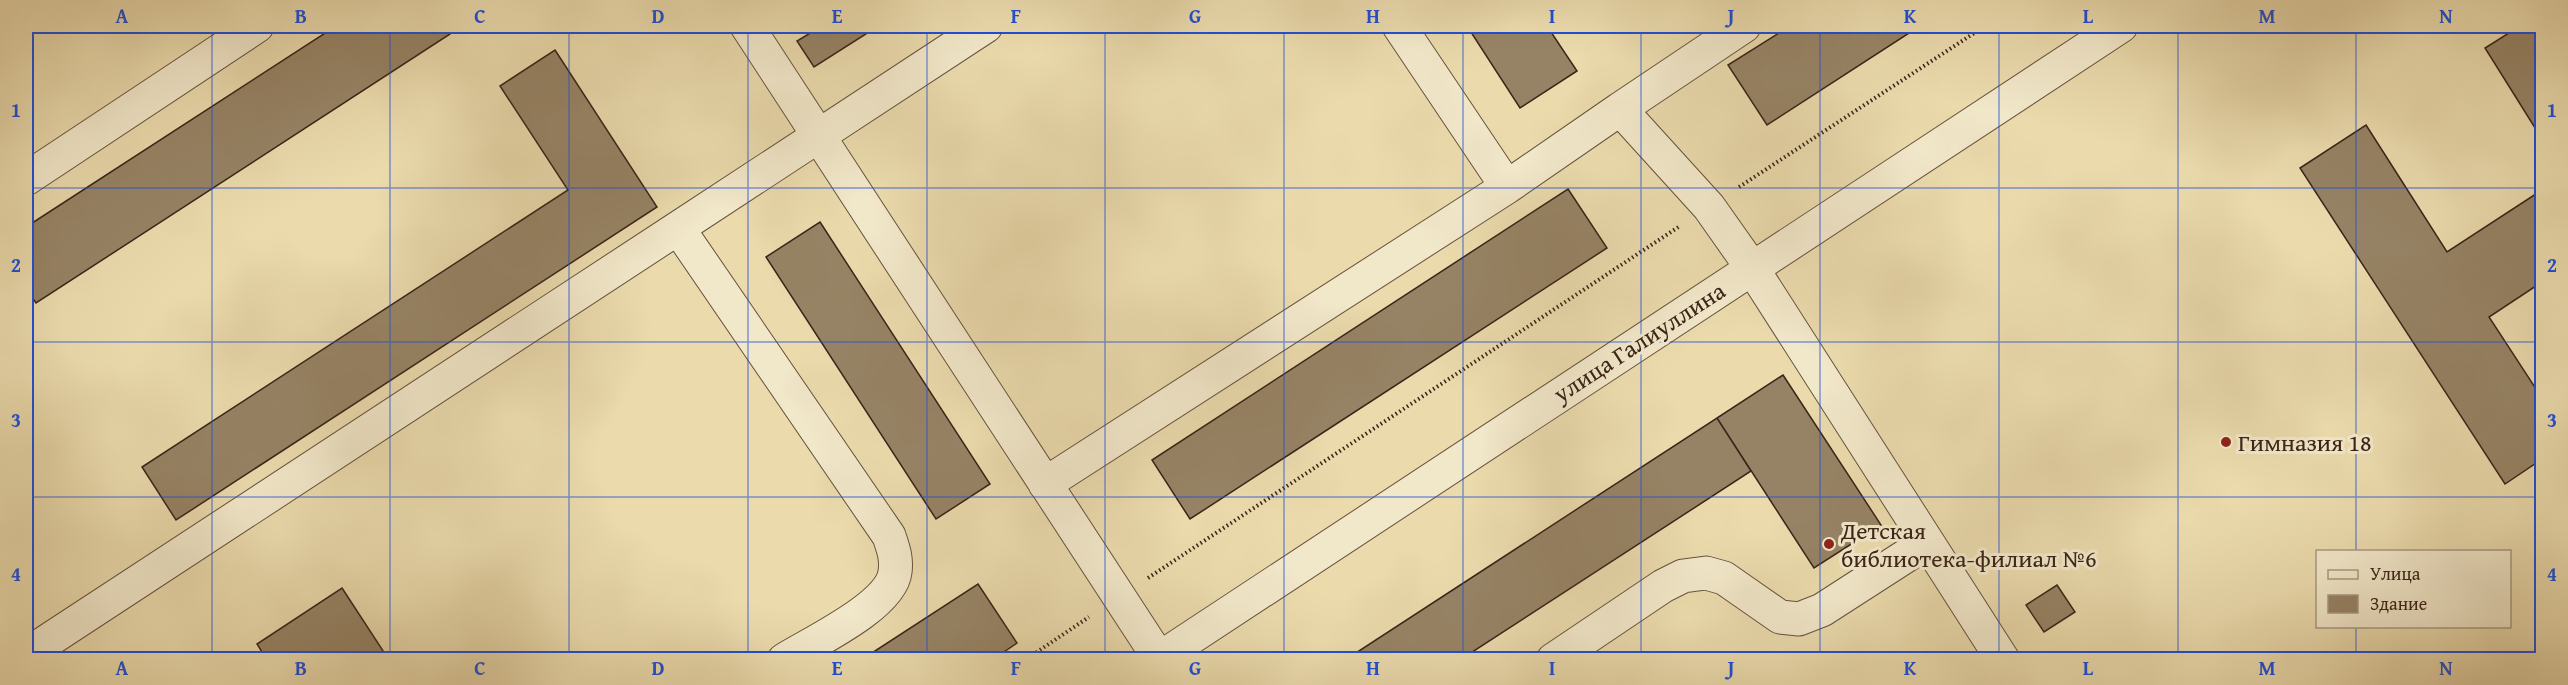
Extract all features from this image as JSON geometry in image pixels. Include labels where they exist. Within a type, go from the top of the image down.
[{"type":"street","points":[[26,179],[257,26]]},
{"type":"street","points":[[747,26],[1158,659]]},
{"type":"street","points":[[26,654],[986,26]]},
{"type":"street","points":[[1400,26],[1507,187]]},
{"type":"street","points":[[1045,484],[1507,187],[1744,26]]},
{"type":"street","name":"улица Галиуллина","points":[[1158,659],[2121,26]]},
{"type":"street","points":[[1620,109],[1709,207],[1752,268],[2003,660]]},
{"type":"street","points":[[678,228],[889,536],[896,554],[895,574],[888,592],[873,606],[784,660]]},
{"type":"street","points":[[1553,660],[1663,586],[1683,576],[1706,573],[1724,578],[1780,617],[1798,619],[1822,610],[1926,543]]},
{"type":"path","points":[[1025,660],[1985,26]]},
{"type":"building","points":[[336,26],[444,26],[450,34],[36,303],[26,288],[26,227]]},
{"type":"building","points":[[822,26],[865,26],[869,32],[814,67],[797,41]]},
{"type":"building","points":[[1467,26],[1547,26],[1577,71],[1520,108]]},
{"type":"building","points":[[1790,26],[1920,26],[1767,125],[1728,65]]},
{"type":"building","points":[[2520,26],[2542,26],[2542,139],[2485,48]]},
{"type":"building","points":[[555,50],[657,207],[176,520],[142,467],[568,190],[500,86]]},
{"type":"building","points":[[2366,125],[2447,252],[2542,190],[2542,282],[2489,317],[2542,398],[2542,459],[2505,484],[2300,168]]},
{"type":"building","points":[[1568,189],[1607,248],[1190,519],[1152,460]]},
{"type":"building","points":[[820,222],[990,484],[936,519],[766,257]]},
{"type":"building","points":[[1783,375],[1881,525],[1814,568],[1717,418]]},
{"type":"building","points":[[1717,418],[1751,471],[1460,660],[1345,660]]},
{"type":"building","points":[[978,584],[1017,643],[992,660],[861,660]]},
{"type":"building","points":[[2057,585],[2075,612],[2044,632],[2026,605]]},
{"type":"building","points":[[342,588],[389,660],[267,660],[257,644]]},
{"type":"place","name":"Гимназия 18","points":[[2226,442]]},
{"type":"place","name":"Детская библиотека-филиал №6","points":[[1829,544]]}]
